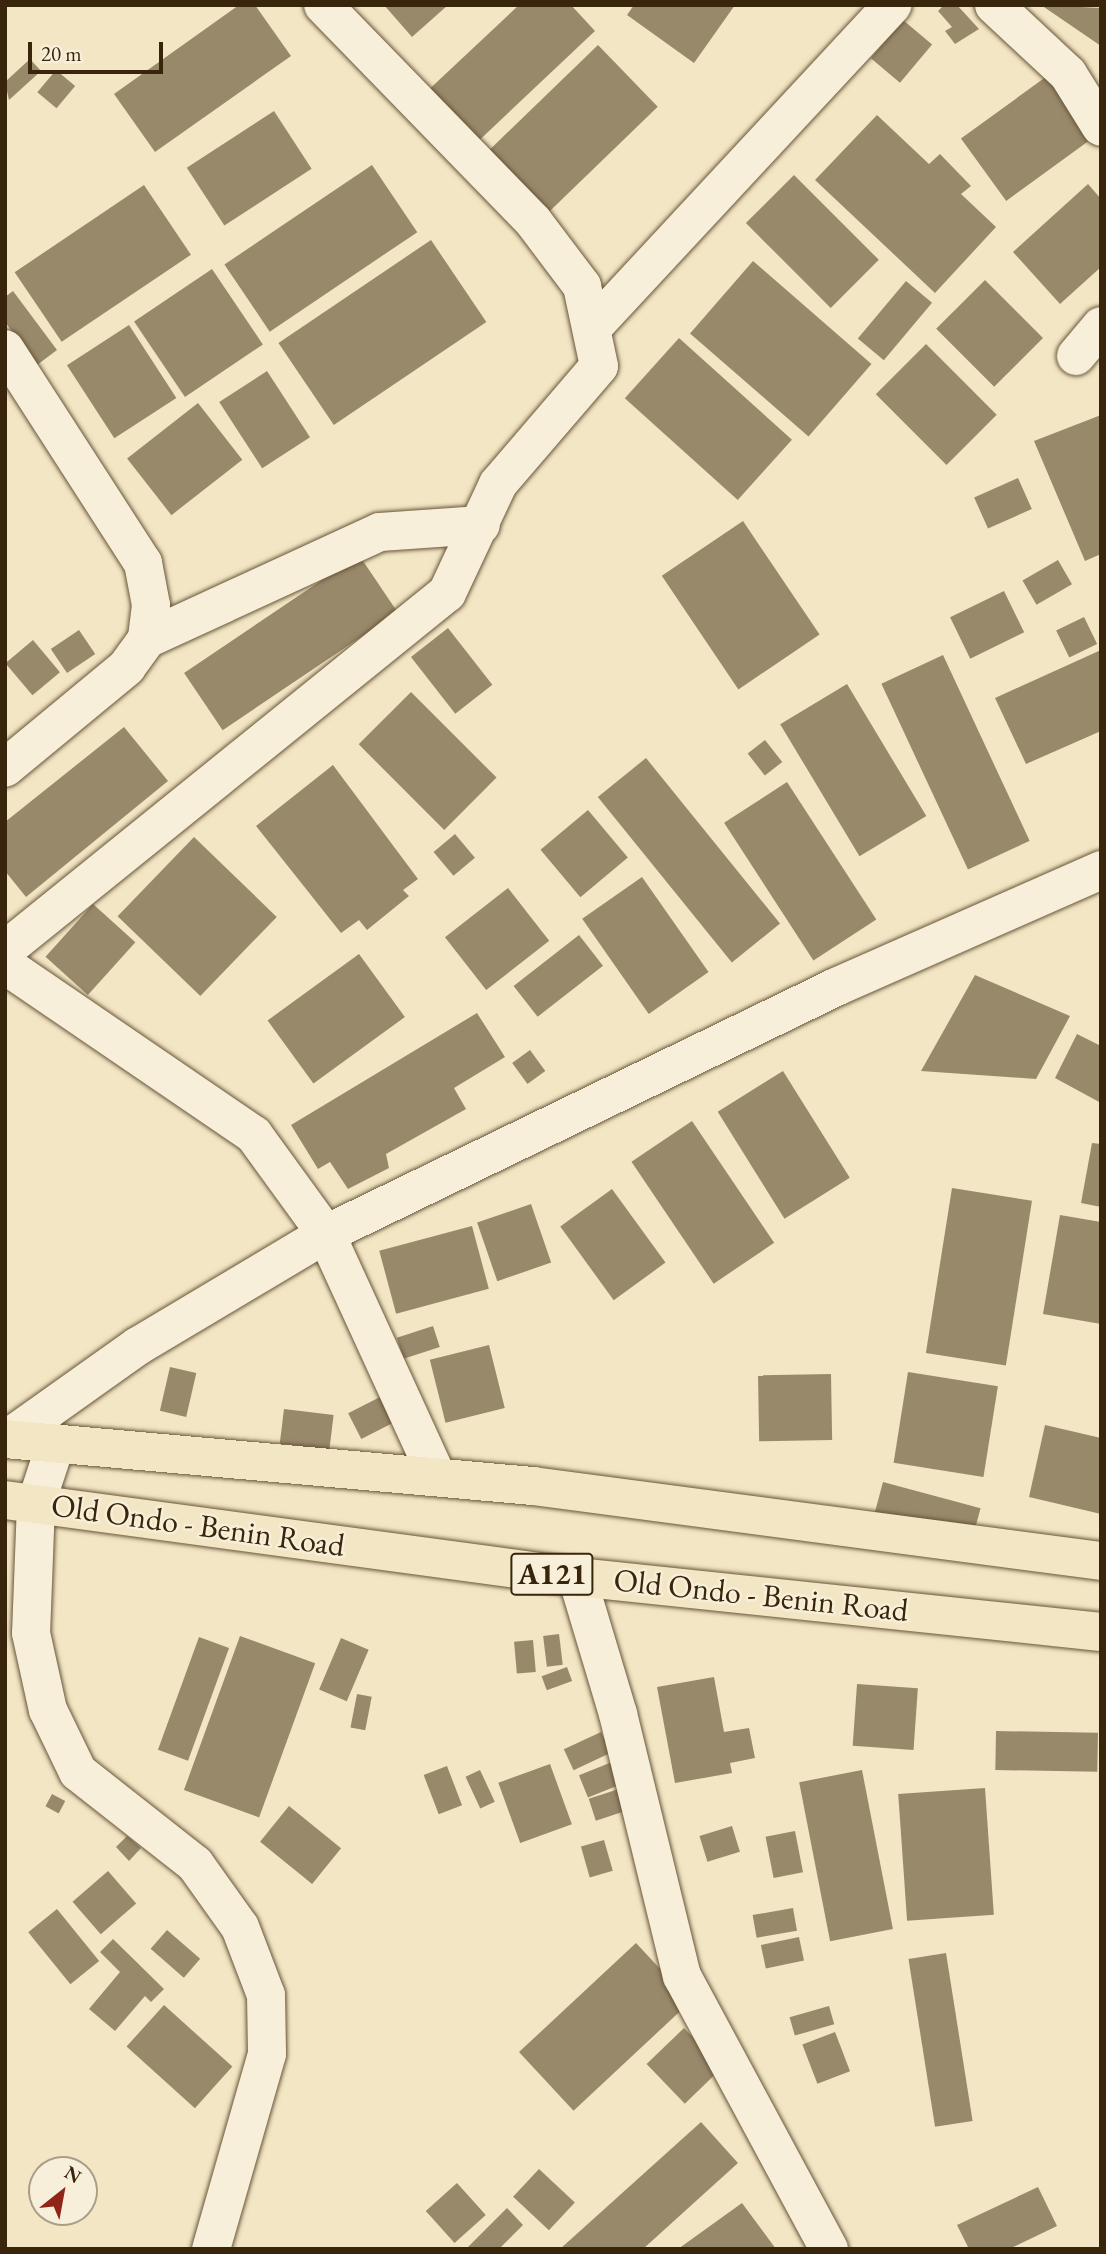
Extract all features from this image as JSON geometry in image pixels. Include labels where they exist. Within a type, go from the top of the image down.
[{"type":"main road","name":"Old Ondo - Benin Road","points":[[6,1439],[436,1477],[1101,1561]]},
{"type":"main road","name":"Old Ondo - Benin Road","points":[[20,1502],[576,1577],[1101,1632]]},
{"type":"street","points":[[5,950],[447,593],[481,524],[524,449],[600,366],[595,325],[582,286],[533,221],[323,5]]},
{"type":"street","points":[[595,325],[892,5]]},
{"type":"street","points":[[993,5],[1068,74],[1101,127]]},
{"type":"street","points":[[1076,356],[1101,326]]},
{"type":"street","points":[[5,349],[143,562],[152,604],[148,639]]},
{"type":"street","points":[[5,768],[96,696],[148,639],[380,531],[481,524]]},
{"type":"street","points":[[6,1439],[138,1346],[326,1234],[836,987],[1101,870]]},
{"type":"street","points":[[5,965],[254,1135],[326,1234],[436,1477]]},
{"type":"street","points":[[56,1444],[20,1502],[31,1633],[48,1710],[78,1772],[195,1864],[240,1927],[266,1995],[267,2054],[211,2249]]},
{"type":"street","points":[[576,1577],[618,1714],[682,1976],[829,2249]]},
{"type":"building","points":[[239,5],[255,5],[291,56],[155,152],[114,94]]},
{"type":"building","points":[[384,5],[448,5],[412,37]]},
{"type":"building","points":[[519,5],[571,5],[595,31],[471,148],[422,96]]},
{"type":"building","points":[[634,5],[735,5],[694,63],[627,15]]},
{"type":"building","points":[[944,5],[957,5],[979,29],[955,44],[945,31],[952,27],[938,11]]},
{"type":"building","points":[[1041,5],[1101,8],[1101,46]]},
{"type":"building","points":[[903,20],[932,44],[900,83],[871,58]]},
{"type":"building","points":[[598,45],[658,107],[543,218],[483,156]]},
{"type":"building","points":[[30,59],[41,71],[9,100],[5,82]]},
{"type":"building","points":[[56,70],[75,86],[57,108],[37,92]]},
{"type":"building","points":[[1054,71],[1099,133],[1006,201],[961,139]]},
{"type":"building","points":[[274,111],[312,169],[224,226],[187,168]]},
{"type":"building","points":[[877,115],[929,164],[940,154],[971,186],[961,194],[996,227],[935,293],[815,180]]},
{"type":"building","points":[[372,165],[417,232],[270,332],[224,265]]},
{"type":"building","points":[[794,175],[879,260],[831,308],[746,223]]},
{"type":"building","points":[[1088,184],[1101,199],[1101,267],[1060,304],[1013,252]]},
{"type":"building","points":[[144,185],[191,255],[62,342],[15,272]]},
{"type":"building","points":[[431,240],[486,322],[334,425],[278,343]]},
{"type":"building","points":[[753,261],[871,364],[809,436],[690,333]]},
{"type":"building","points":[[212,269],[263,344],[185,397],[134,322]]},
{"type":"building","points":[[985,280],[1043,338],[994,387],[936,329]]},
{"type":"building","points":[[906,281],[932,303],[884,360],[858,338]]},
{"type":"building","points":[[13,291],[57,350],[37,365],[5,322],[5,297]]},
{"type":"building","points":[[129,325],[176,398],[114,438],[67,365]]},
{"type":"building","points":[[679,338],[792,440],[738,500],[625,398]]},
{"type":"building","points":[[926,344],[997,415],[947,465],[876,394]]},
{"type":"building","points":[[267,371],[310,437],[262,468],[219,402]]},
{"type":"building","points":[[198,403],[242,460],[171,515],[127,458]]},
{"type":"building","points":[[1101,415],[1101,554],[1085,561],[1034,441]]},
{"type":"building","points":[[1018,478],[1032,509],[988,529],[974,498]]},
{"type":"building","points":[[743,521],[820,635],[738,689],[662,576]]},
{"type":"building","points":[[359,555],[398,612],[223,730],[184,673]]},
{"type":"building","points":[[1058,560],[1072,584],[1036,605],[1022,580]]},
{"type":"building","points":[[1004,591],[1024,632],[970,659],[950,617]]},
{"type":"building","points":[[1084,617],[1097,644],[1069,658],[1056,631]]},
{"type":"building","points":[[448,628],[492,685],[455,714],[411,657]]},
{"type":"building","points":[[79,630],[95,654],[67,673],[51,649]]},
{"type":"building","points":[[33,640],[60,672],[32,695],[5,663]]},
{"type":"building","points":[[1101,650],[1101,731],[1026,764],[995,698]]},
{"type":"building","points":[[943,655],[1030,841],[968,870],[881,684]]},
{"type":"building","points":[[847,684],[926,816],[859,856],[780,724]]},
{"type":"building","points":[[411,692],[497,778],[444,830],[359,744]]},
{"type":"building","points":[[124,727],[168,781],[26,897],[5,871],[5,822]]},
{"type":"building","points":[[765,740],[782,762],[765,776],[748,754]]},
{"type":"building","points":[[646,758],[780,924],[732,963],[598,797]]},
{"type":"building","points":[[333,765],[418,879],[403,890],[409,896],[367,930],[359,920],[341,933],[256,826]]},
{"type":"building","points":[[787,782],[876,920],[813,960],[724,823]]},
{"type":"building","points":[[588,810],[628,857],[580,897],[541,850]]},
{"type":"building","points":[[455,834],[475,858],[453,876],[434,852]]},
{"type":"building","points":[[194,837],[277,917],[200,996],[118,916]]},
{"type":"building","points":[[642,877],[709,972],[649,1014],[582,919]]},
{"type":"building","points":[[508,888],[549,941],[486,990],[445,937]]},
{"type":"building","points":[[93,904],[135,942],[88,995],[45,957]]},
{"type":"building","points":[[579,935],[603,966],[538,1017],[514,986]]},
{"type":"building","points":[[359,954],[405,1017],[313,1084],[268,1020]]},
{"type":"building","points":[[975,975],[1070,1016],[1036,1079],[921,1071]]},
{"type":"building","points":[[477,1013],[505,1057],[454,1088],[466,1109],[386,1154],[389,1168],[348,1189],[330,1162],[318,1169],[291,1125]]},
{"type":"building","points":[[1077,1034],[1101,1046],[1101,1103],[1055,1078]]},
{"type":"building","points":[[530,1050],[545,1071],[527,1084],[512,1063]]},
{"type":"building","points":[[783,1071],[850,1178],[784,1219],[718,1112]]},
{"type":"building","points":[[692,1121],[774,1243],[714,1284],[631,1162]]},
{"type":"building","points":[[1092,1143],[1101,1144],[1101,1207],[1081,1203]]},
{"type":"building","points":[[952,1188],[1032,1201],[1006,1366],[926,1353]]},
{"type":"building","points":[[612,1189],[665,1263],[614,1300],[560,1227]]},
{"type":"building","points":[[531,1204],[551,1263],[497,1281],[477,1223]]},
{"type":"building","points":[[1060,1215],[1101,1222],[1101,1324],[1043,1314]]},
{"type":"building","points":[[472,1226],[489,1289],[396,1314],[379,1251]]},
{"type":"building","points":[[433,1326],[440,1347],[404,1359],[397,1338]]},
{"type":"building","points":[[489,1345],[505,1408],[446,1423],[430,1360]]},
{"type":"building","points":[[170,1367],[196,1373],[186,1417],[160,1411]]},
{"type":"building","points":[[908,1372],[998,1386],[983,1477],[894,1463]]},
{"type":"building","points":[[831,1374],[832,1440],[759,1441],[758,1375]]},
{"type":"building","points":[[382,1396],[395,1422],[361,1439],[348,1413]]},
{"type":"building","points":[[284,1409],[334,1415],[329,1450],[280,1444]]},
{"type":"building","points":[[1045,1425],[1101,1438],[1101,1514],[1029,1497]]},
{"type":"building","points":[[883,1482],[981,1508],[972,1541],[874,1515]]},
{"type":"building","points":[[559,1634],[563,1665],[547,1667],[543,1636]]},
{"type":"building","points":[[240,1636],[315,1663],[259,1817],[184,1790]]},
{"type":"building","points":[[199,1637],[229,1648],[188,1761],[158,1750]]},
{"type":"building","points":[[341,1638],[369,1650],[347,1701],[319,1690]]},
{"type":"building","points":[[533,1640],[536,1672],[517,1674],[514,1642]]},
{"type":"building","points":[[567,1667],[572,1681],[547,1690],[542,1676]]},
{"type":"building","points":[[714,1677],[724,1732],[749,1728],[755,1758],[730,1763],[732,1773],[675,1783],[657,1687]]},
{"type":"building","points":[[857,1684],[918,1688],[914,1750],[853,1746]]},
{"type":"building","points":[[357,1694],[372,1697],[365,1730],[351,1727]]},
{"type":"building","points":[[996,1731],[1098,1733],[1097,1772],[995,1770]]},
{"type":"building","points":[[601,1732],[611,1753],[574,1770],[564,1749]]},
{"type":"building","points":[[617,1760],[626,1782],[588,1798],[579,1775]]},
{"type":"building","points":[[550,1764],[572,1824],[520,1843],[498,1783]]},
{"type":"building","points":[[447,1766],[462,1805],[439,1814],[424,1775]]},
{"type":"building","points":[[480,1770],[495,1802],[480,1808],[465,1777]]},
{"type":"building","points":[[862,1770],[893,1929],[830,1941],[799,1782]]},
{"type":"building","points":[[622,1788],[629,1810],[596,1821],[589,1799]]},
{"type":"building","points":[[985,1788],[994,1915],[907,1921],[898,1794]]},
{"type":"building","points":[[52,1794],[65,1801],[59,1813],[45,1806]]},
{"type":"building","points":[[289,1806],[341,1848],[312,1884],[260,1842]]},
{"type":"building","points":[[732,1826],[740,1852],[707,1862],[699,1836]]},
{"type":"building","points":[[795,1831],[803,1872],[774,1878],[766,1837]]},
{"type":"building","points":[[127,1836],[141,1848],[129,1861],[116,1847]]},
{"type":"building","points":[[604,1840],[613,1871],[590,1877],[581,1847]]},
{"type":"building","points":[[108,1871],[136,1903],[101,1934],[73,1902]]},
{"type":"building","points":[[793,1908],[797,1931],[757,1938],[753,1915]]},
{"type":"building","points":[[57,1909],[99,1961],[70,1984],[28,1932]]},
{"type":"building","points":[[167,1930],[200,1959],[184,1978],[151,1949]]},
{"type":"building","points":[[799,1937],[804,1960],[766,1969],[761,1945]]},
{"type":"building","points":[[113,1939],[164,1989],[151,2002],[145,1996],[115,2031],[89,2009],[120,1972],[100,1952]]},
{"type":"building","points":[[636,1943],[691,2002],[574,2111],[519,2052]]},
{"type":"building","points":[[946,1953],[973,2121],[935,2127],[908,1959]]},
{"type":"building","points":[[164,2005],[232,2067],[195,2108],[127,2047]]},
{"type":"building","points":[[829,2006],[834,2024],[795,2036],[790,2017]]},
{"type":"building","points":[[684,2028],[722,2068],[685,2104],[647,2064]]},
{"type":"building","points":[[835,2032],[850,2071],[817,2084],[802,2045]]},
{"type":"building","points":[[701,2122],[738,2163],[643,2249],[560,2249]]},
{"type":"building","points":[[539,2169],[575,2202],[549,2230],[513,2197]]},
{"type":"building","points":[[457,2183],[486,2215],[455,2243],[426,2211]]},
{"type":"building","points":[[1038,2187],[1057,2226],[1009,2249],[969,2249],[957,2225]]},
{"type":"building","points":[[742,2203],[776,2249],[678,2249]]},
{"type":"building","points":[[507,2208],[523,2225],[499,2249],[466,2249]]}]
